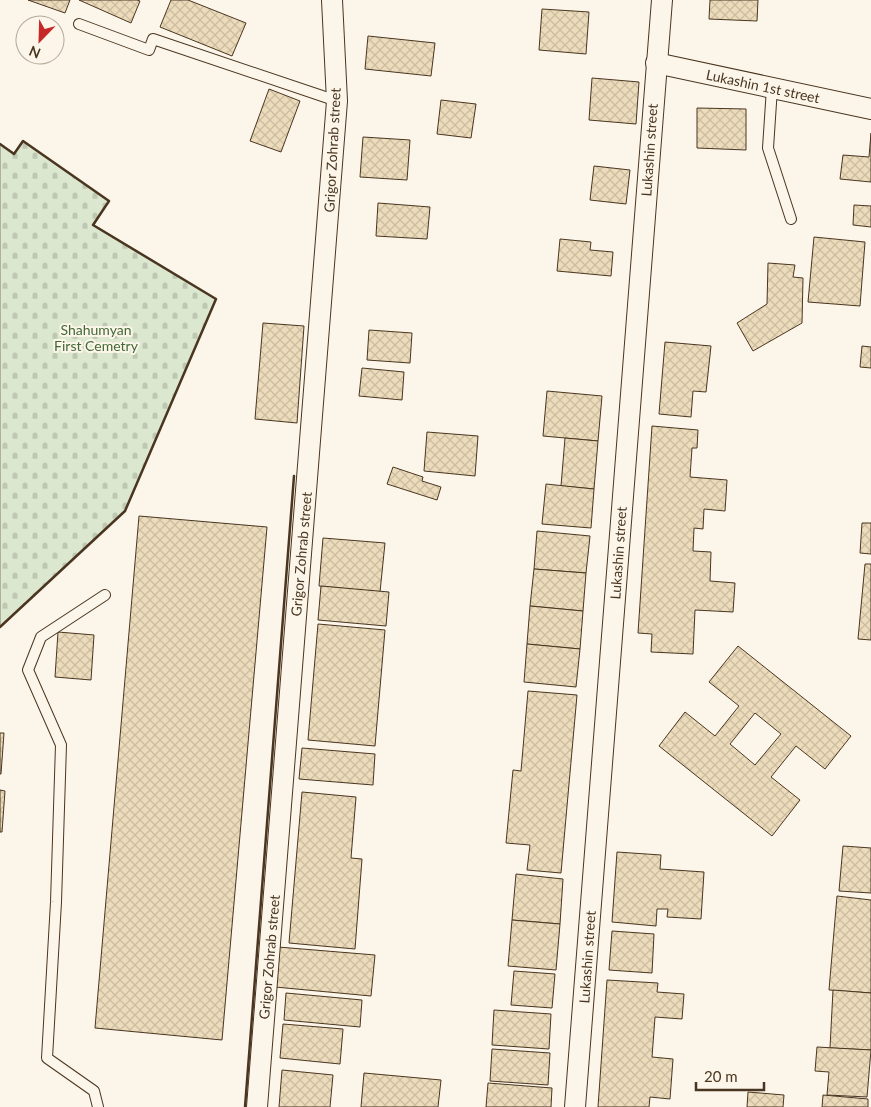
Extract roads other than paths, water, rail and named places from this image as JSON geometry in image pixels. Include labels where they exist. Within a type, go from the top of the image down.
[{"type":"street","name":"Grigor Zohrab street","points":[[257,1107],[337,101],[332,0]]},
{"type":"street","name":"Lukashin street","points":[[575,1107],[662,0]]},
{"type":"street","name":"Lukashin 1st street","points":[[656,64],[871,109]]},
{"type":"lane","points":[[79,24],[149,50],[153,39],[337,101]]},
{"type":"lane","points":[[772,88],[768,148],[791,219]]},
{"type":"lane","points":[[98,1107],[94,1091],[47,1058],[56,902],[61,745],[28,670],[41,637],[106,595]]},
{"type":"park label","name":"Shahumyan First Cemetry","points":[[96,338]]}]
